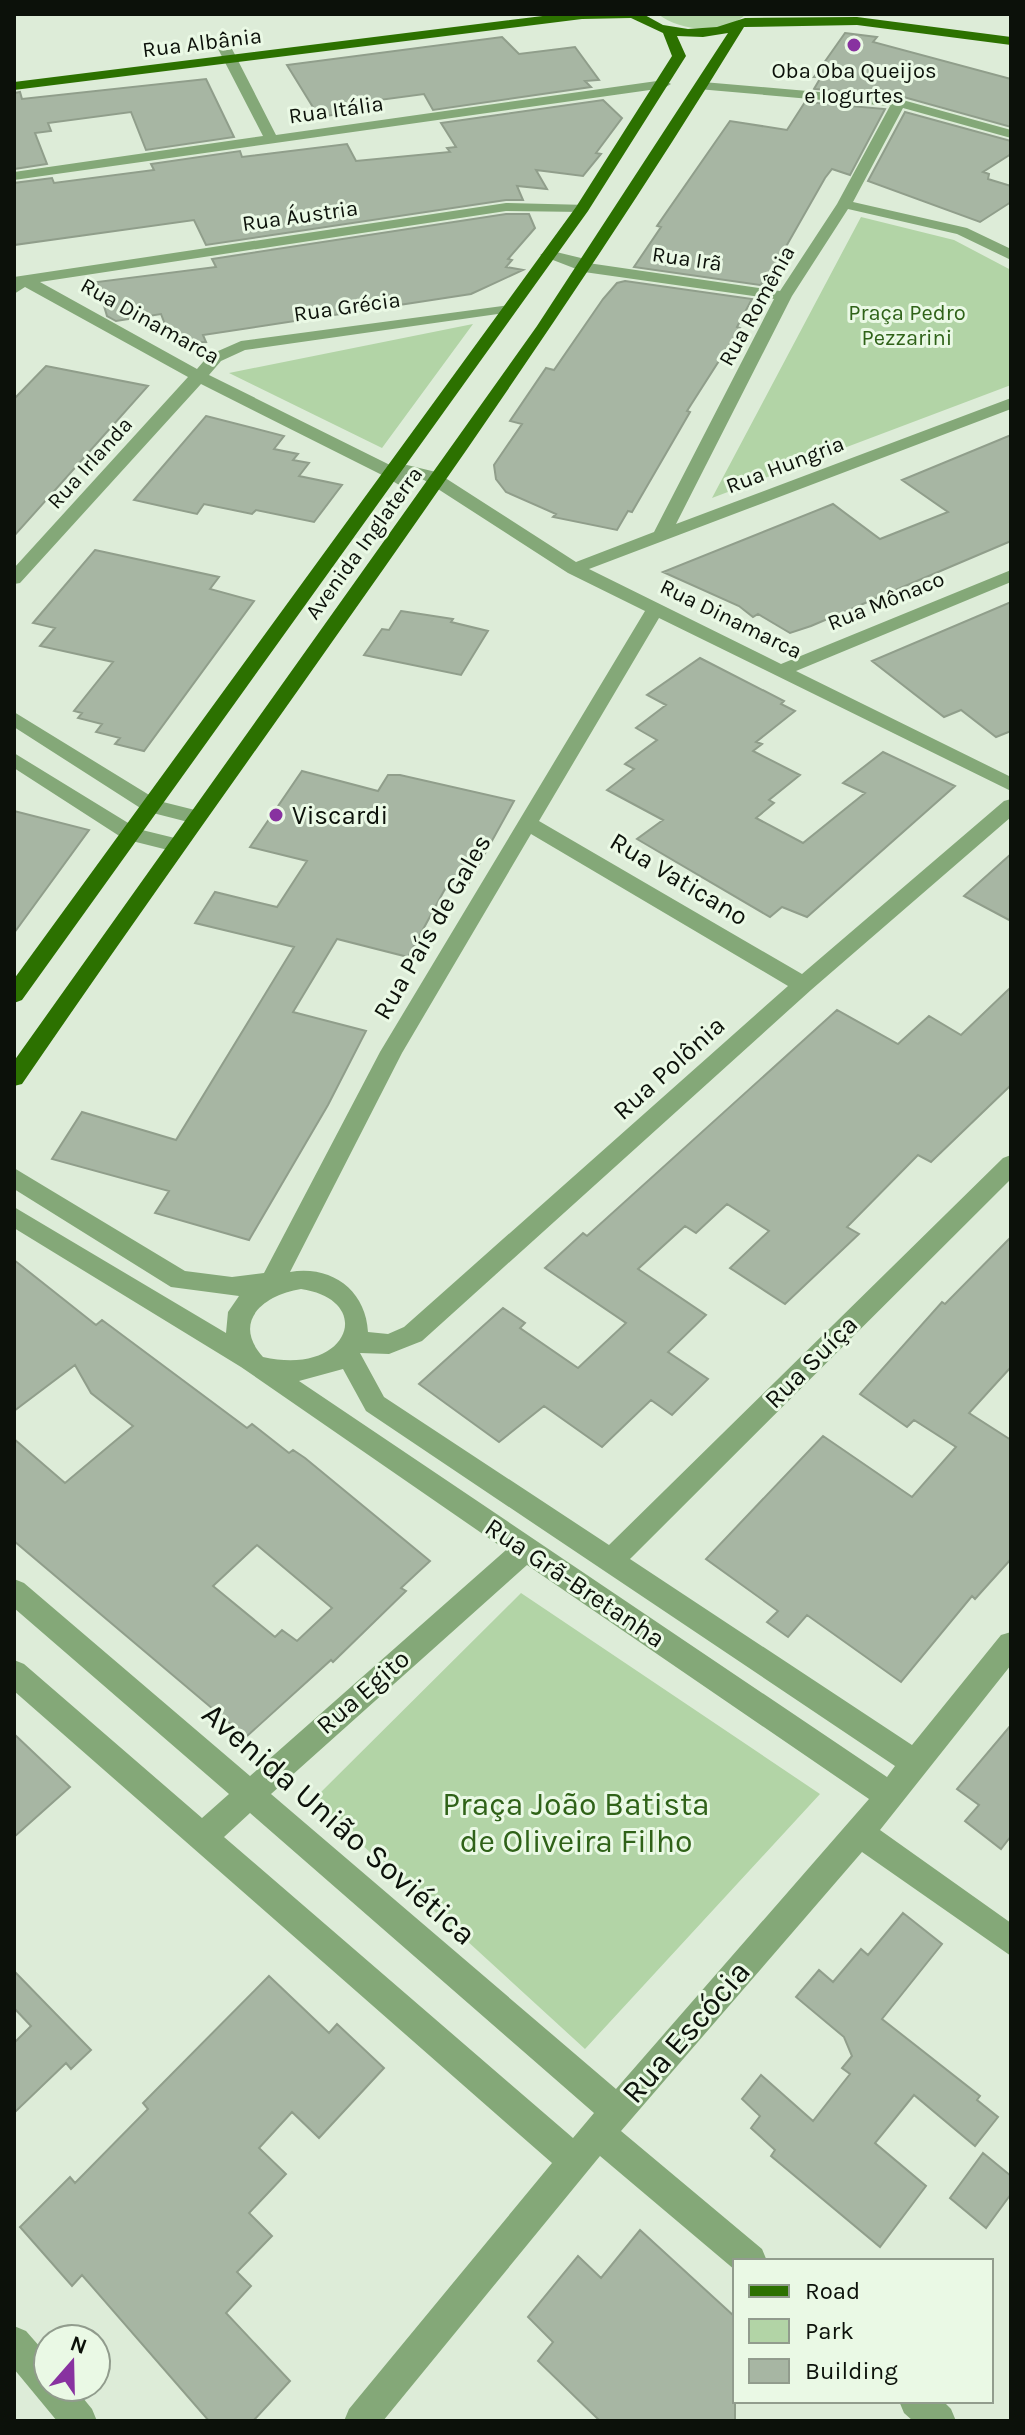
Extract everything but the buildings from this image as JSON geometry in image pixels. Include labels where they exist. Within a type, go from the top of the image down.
[{"type":"main road","name":"Rua Albânia","points":[[14,71],[469,14]]},
{"type":"main road","name":"Rua Albânia","points":[[14,86],[582,15],[634,14]]},
{"type":"main road","points":[[634,14],[668,30],[704,33],[746,20],[857,21],[1011,41]]},
{"type":"main road","points":[[907,14],[1011,30]]},
{"type":"main road","name":"Avenida Inglaterra","points":[[14,995],[543,261],[684,83],[746,20]]},
{"type":"main road","points":[[668,30],[679,56],[684,83]]},
{"type":"main road","name":"Avenida Inglaterra","points":[[14,1078],[176,845],[437,483],[584,267],[684,83]]},
{"type":"street","points":[[223,45],[273,142]]},
{"type":"street","name":"Rua Itália","points":[[14,176],[684,83],[899,103],[1011,134]]},
{"type":"street","name":"Rua Romênia","points":[[661,536],[784,296],[844,204],[899,103]]},
{"type":"street","points":[[844,204],[962,231],[1011,255]]},
{"type":"street","name":"Rua Áustria","points":[[17,281],[506,207],[583,208]]},
{"type":"street","name":"Rua Irã","points":[[543,261],[565,271],[584,267],[784,296]]},
{"type":"street","name":"Rua Dinamarca","points":[[17,281],[392,473],[407,485],[419,487],[437,483],[574,569],[1011,785]]},
{"type":"street","name":"Rua Grécia","points":[[198,376],[215,358],[241,346],[511,307]]},
{"type":"street","name":"Rua Irlanda","points":[[14,579],[198,376]]},
{"type":"street","name":"Rua Hungria","points":[[574,569],[1011,403]]},
{"type":"street","points":[[687,486],[695,498],[724,512]]},
{"type":"street","name":"Rua Mônaco","points":[[780,671],[1011,575]]},
{"type":"street","name":"Rua País de Gales","points":[[272,1282],[391,1052],[655,609]]},
{"type":"street","points":[[14,718],[152,806],[196,817]]},
{"type":"street","points":[[14,759],[131,834],[176,845]]},
{"type":"street","name":"Rua Polônia","points":[[350,1346],[389,1344],[413,1334],[803,985],[1011,806]]},
{"type":"street","name":"Rua Vaticano","points":[[526,822],[803,985]]},
{"type":"street","name":"Rua Suíça","points":[[611,1560],[1011,1164]]},
{"type":"street","points":[[14,1177],[180,1280],[232,1287],[272,1282],[309,1280],[343,1294],[355,1316],[350,1346],[323,1368],[308,1373],[292,1375],[257,1364],[238,1340],[239,1315],[246,1303],[272,1282]]},
{"type":"street","name":"Rua Grã-Bretanha","points":[[14,1216],[257,1364],[890,1796]]},
{"type":"street","name":"Rua Grã-Bretanha","points":[[350,1346],[375,1404],[916,1764]]},
{"type":"street","name":"Rua Egito","points":[[202,1837],[526,1549]]},
{"type":"street","name":"Avenida União Soviética","points":[[14,1591],[249,1793],[607,2122],[748,2259]]},
{"type":"street","name":"Rua Escócia","points":[[361,2421],[607,2122],[860,1833],[1011,1644]]},
{"type":"street","points":[[14,1673],[575,2161]]},
{"type":"street","points":[[860,1833],[1011,1941]]},
{"type":"street","points":[[14,2343],[32,2364]]},
{"type":"street","points":[[65,2403],[80,2421]]},
{"type":"street","points":[[918,2403],[939,2421]]},
{"type":"green space","points":[[658,14],[746,14],[727,25],[703,29],[678,25]]},
{"type":"green space","name":"Praça Pedro Pezzarini","points":[[861,217],[954,240],[1011,270],[1011,385],[712,498]]},
{"type":"green space","points":[[473,324],[382,448],[229,373]]},
{"type":"green space","name":"Praça João Batista de Oliveira Filho","points":[[521,1593],[820,1794],[585,2049],[313,1800]]},
{"type":"place","name":"Oba Oba Queijos e Iogurtes","points":[[854,45]]},
{"type":"place","name":"Viscardi","points":[[276,815]]}]
